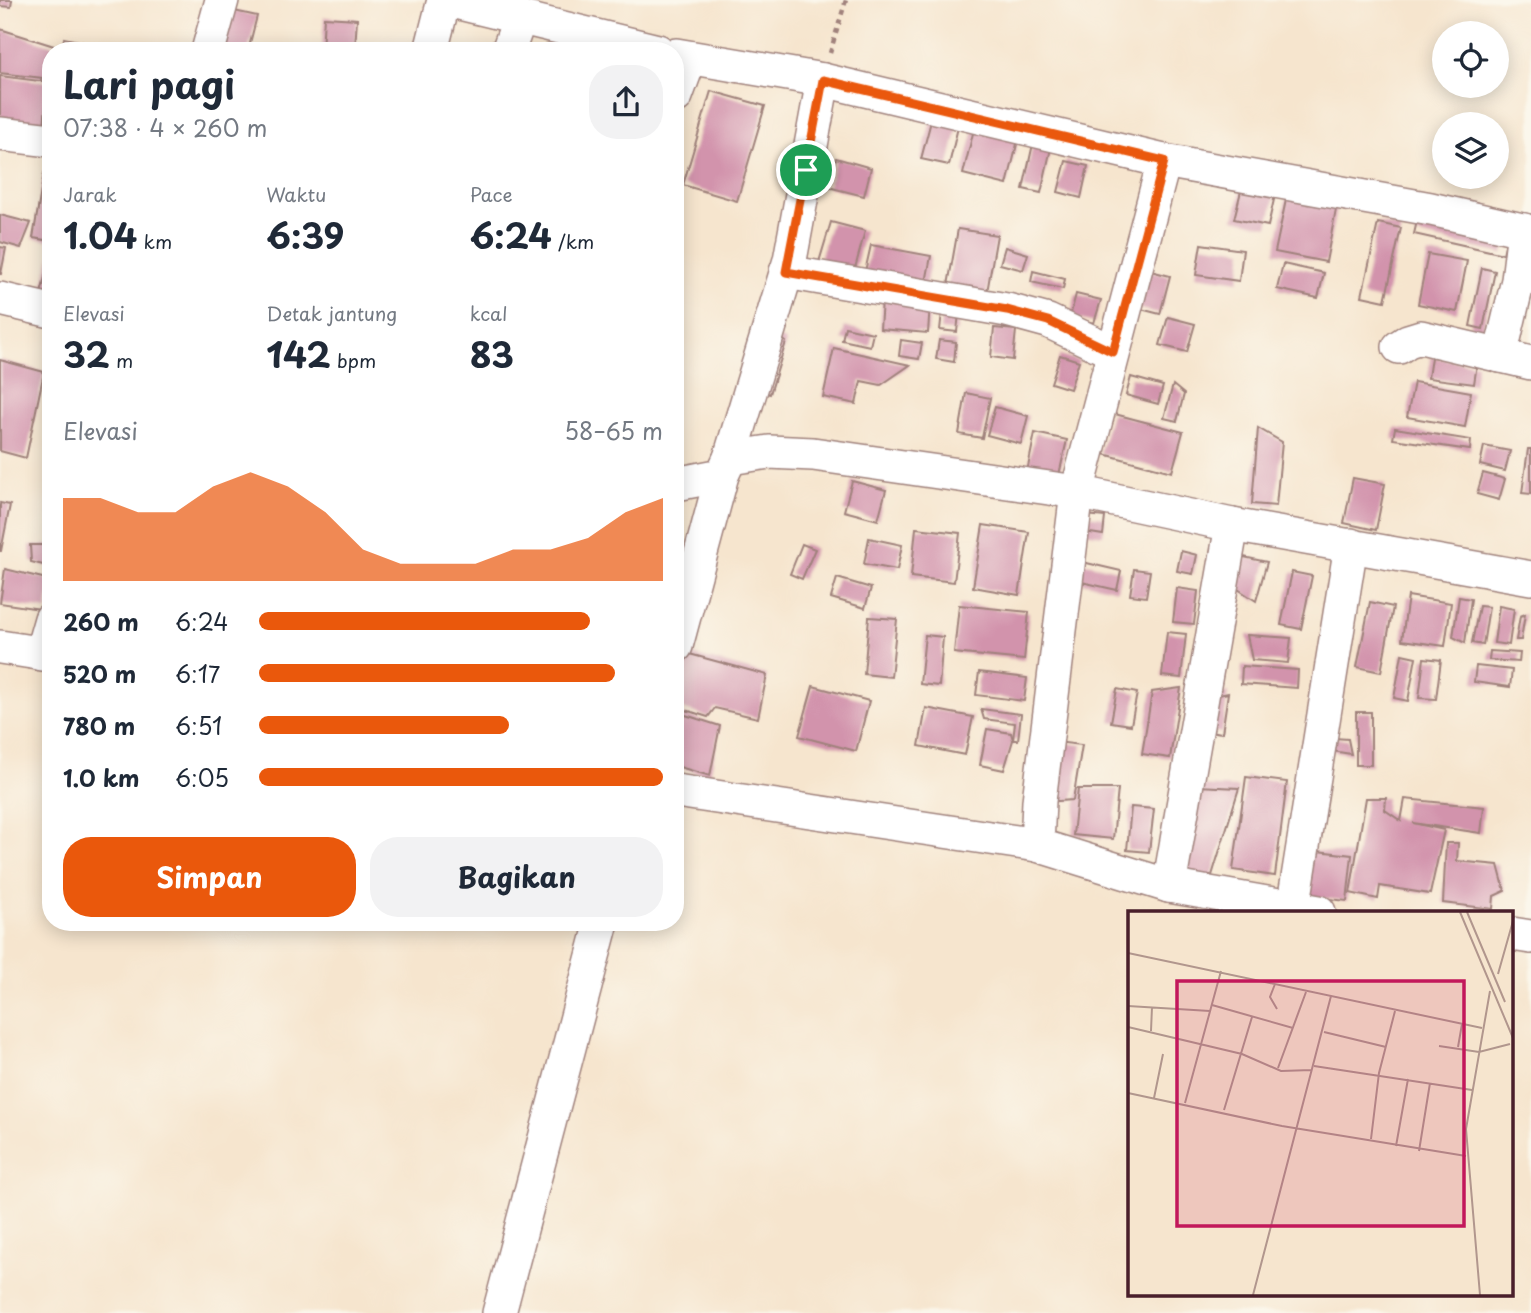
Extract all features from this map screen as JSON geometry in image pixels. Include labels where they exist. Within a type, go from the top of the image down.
[{"type":"street","points":[[210,42],[222,0]]},
{"type":"street","points":[[433,42],[445,0],[620,42]]},
{"type":"street","points":[[511,42],[520,18]]},
{"type":"street","points":[[684,57],[823,80],[1164,161],[1430,209],[1528,231],[1518,280],[1515,360],[1421,337],[1399,346]]},
{"type":"street","points":[[684,617],[726,467],[786,272],[823,80]]},
{"type":"street","points":[[0,134],[42,139]]},
{"type":"street","points":[[1037,845],[1039,801],[1077,492],[1164,161]]},
{"type":"street","points":[[786,272],[1007,310],[1048,321],[1113,352]]},
{"type":"street","points":[[0,299],[42,308]]},
{"type":"street","points":[[684,481],[769,452],[813,454],[1077,492],[1231,526],[1531,578]]},
{"type":"street","points":[[1169,886],[1231,526]]},
{"type":"street","points":[[684,793],[1037,845],[1169,886],[1306,911],[1351,545]]},
{"type":"street","points":[[0,647],[42,654]]},
{"type":"street","points":[[499,1313],[600,931]]},
{"type":"path","points":[[823,80],[846,0]]},
{"type":"building","points":[[0,0],[12,0],[11,7],[0,6]]},
{"type":"building","points":[[225,9],[257,16],[250,42],[216,42]]},
{"type":"building","points":[[324,17],[357,19],[355,42],[323,42]]},
{"type":"building","points":[[0,29],[42,42],[42,78],[0,73]]},
{"type":"building","points":[[64,38],[83,42],[63,42]]},
{"type":"building","points":[[0,76],[42,81],[42,127],[0,121]]},
{"type":"building","points":[[711,91],[765,106],[737,201],[684,185]]},
{"type":"building","points":[[931,121],[958,127],[949,165],[921,159]]},
{"type":"building","points":[[974,129],[1018,140],[1007,185],[963,174]]},
{"type":"building","points":[[1033,144],[1051,148],[1041,193],[1023,189]]},
{"type":"building","points":[[836,158],[871,168],[864,196],[828,187]]},
{"type":"building","points":[[1066,161],[1088,166],[1081,198],[1058,192]]},
{"type":"building","points":[[42,185],[42,240],[33,238]]},
{"type":"building","points":[[1242,187],[1275,195],[1268,226],[1234,219]]},
{"type":"building","points":[[1287,195],[1337,204],[1326,262],[1275,252]]},
{"type":"building","points":[[0,215],[31,223],[21,248],[0,242]]},
{"type":"building","points":[[1417,221],[1506,241],[1503,254],[1414,234]]},
{"type":"building","points":[[831,222],[865,231],[854,272],[819,262]]},
{"type":"building","points":[[1378,223],[1401,228],[1385,301],[1362,296]]},
{"type":"building","points":[[958,229],[997,235],[986,298],[947,291]]},
{"type":"building","points":[[1201,244],[1243,250],[1239,281],[1196,275]]},
{"type":"building","points":[[871,245],[931,256],[925,288],[864,276]]},
{"type":"building","points":[[0,247],[6,248],[1,274],[0,274]]},
{"type":"building","points":[[1005,247],[1028,254],[1023,270],[1000,264]]},
{"type":"building","points":[[1428,254],[1467,261],[1457,312],[1418,304]]},
{"type":"building","points":[[1283,264],[1324,273],[1318,298],[1277,289]]},
{"type":"building","points":[[1482,268],[1495,271],[1483,329],[1470,326]]},
{"type":"building","points":[[1143,269],[1170,276],[1160,314],[1133,307]]},
{"type":"building","points":[[1033,271],[1065,279],[1063,289],[1031,282]]},
{"type":"building","points":[[1076,294],[1101,300],[1094,323],[1070,317]]},
{"type":"building","points":[[882,300],[930,304],[928,333],[880,329]]},
{"type":"building","points":[[942,312],[959,313],[957,332],[940,330]]},
{"type":"building","points":[[1168,317],[1195,324],[1187,352],[1160,345]]},
{"type":"building","points":[[845,327],[873,333],[870,346],[842,340]]},
{"type":"building","points":[[994,328],[1016,330],[1013,360],[991,357]]},
{"type":"building","points":[[779,337],[786,342],[770,394],[762,392]]},
{"type":"building","points":[[901,340],[922,343],[919,359],[899,356]]},
{"type":"building","points":[[939,340],[956,342],[954,362],[936,359]]},
{"type":"building","points":[[834,348],[910,365],[881,385],[861,381],[856,404],[823,397]]},
{"type":"building","points":[[1060,355],[1079,361],[1070,389],[1051,383]]},
{"type":"building","points":[[1431,357],[1477,364],[1474,384],[1428,378]]},
{"type":"building","points":[[0,360],[42,371],[42,382],[26,458],[0,451]]},
{"type":"building","points":[[1131,377],[1163,386],[1158,404],[1126,395]]},
{"type":"building","points":[[1414,382],[1471,392],[1465,427],[1407,417]]},
{"type":"building","points":[[1173,385],[1184,394],[1177,421],[1164,418]]},
{"type":"building","points":[[966,393],[990,398],[982,438],[959,434]]},
{"type":"building","points":[[995,407],[1028,416],[1021,444],[987,435]]},
{"type":"building","points":[[1111,413],[1183,432],[1172,472],[1100,453]]},
{"type":"building","points":[[1258,428],[1282,442],[1276,506],[1252,504]]},
{"type":"building","points":[[1395,428],[1471,440],[1470,450],[1393,439]]},
{"type":"building","points":[[1035,433],[1067,440],[1058,479],[1027,472]]},
{"type":"building","points":[[1484,446],[1510,451],[1505,471],[1480,465]]},
{"type":"building","points":[[1528,449],[1531,449],[1531,494],[1522,493]]},
{"type":"building","points":[[1483,473],[1505,479],[1499,500],[1477,494]]},
{"type":"building","points":[[1353,478],[1385,484],[1376,530],[1344,523]]},
{"type":"building","points":[[852,481],[886,490],[878,520],[844,511]]},
{"type":"building","points":[[0,503],[10,505],[1,551],[0,551]]},
{"type":"building","points":[[1086,515],[1105,517],[1103,535],[1084,532]]},
{"type":"building","points":[[983,525],[1029,532],[1019,595],[973,587]]},
{"type":"building","points":[[916,528],[960,533],[954,582],[911,577]]},
{"type":"building","points":[[869,538],[902,545],[897,570],[864,564]]},
{"type":"building","points":[[802,544],[815,549],[802,579],[790,574]]},
{"type":"building","points":[[30,545],[42,545],[42,565],[31,562]]},
{"type":"building","points":[[1181,551],[1197,555],[1193,574],[1177,571]]},
{"type":"building","points":[[1239,556],[1267,562],[1256,601],[1232,585]]},
{"type":"building","points":[[1078,561],[1121,571],[1117,590],[1073,580]]},
{"type":"building","points":[[5,569],[42,578],[42,609],[0,603]]},
{"type":"building","points":[[1134,569],[1150,571],[1146,597],[1130,595]]},
{"type":"building","points":[[1292,572],[1312,576],[1301,629],[1281,625]]},
{"type":"building","points":[[837,578],[871,588],[865,608],[831,598]]},
{"type":"building","points":[[1177,588],[1198,591],[1194,624],[1173,622]]},
{"type":"building","points":[[1408,596],[1451,603],[1445,646],[1402,640]]},
{"type":"building","points":[[1459,597],[1471,599],[1465,643],[1453,637]]},
{"type":"building","points":[[1370,602],[1393,607],[1381,672],[1357,667]]},
{"type":"building","points":[[959,605],[1029,612],[1024,660],[954,653]]},
{"type":"building","points":[[1479,606],[1489,607],[1483,645],[1472,643]]},
{"type":"building","points":[[1499,606],[1514,609],[1509,645],[1494,643]]},
{"type":"building","points":[[1525,614],[1521,640],[1516,640],[1520,616]]},
{"type":"building","points":[[869,617],[897,619],[891,677],[864,674]]},
{"type":"building","points":[[1167,632],[1186,634],[1181,678],[1162,676]]},
{"type":"building","points":[[925,635],[943,637],[939,686],[920,684]]},
{"type":"building","points":[[1247,635],[1291,638],[1288,663],[1252,660]]},
{"type":"building","points":[[1490,651],[1520,653],[1519,662],[1489,660]]},
{"type":"building","points":[[684,653],[767,675],[758,718],[715,708],[708,717],[684,710]]},
{"type":"building","points":[[1402,654],[1416,657],[1408,701],[1394,698]]},
{"type":"building","points":[[1424,658],[1441,660],[1436,699],[1419,698]]},
{"type":"building","points":[[1242,666],[1298,670],[1297,688],[1241,684]]},
{"type":"building","points":[[1476,666],[1512,670],[1510,687],[1474,682]]},
{"type":"building","points":[[979,672],[1027,678],[1024,701],[976,695]]},
{"type":"building","points":[[813,686],[869,701],[856,751],[799,736]]},
{"type":"building","points":[[1181,688],[1170,758],[1142,754],[1152,692]]},
{"type":"building","points":[[1117,689],[1137,693],[1131,725],[1111,722]]},
{"type":"building","points":[[1228,693],[1222,733],[1208,731],[1214,696]]},
{"type":"building","points":[[926,708],[973,717],[965,755],[919,746]]},
{"type":"building","points":[[981,709],[1021,714],[1018,740],[1013,740],[1015,723],[984,719]]},
{"type":"building","points":[[1356,712],[1371,712],[1371,765],[1356,765]]},
{"type":"building","points":[[684,715],[720,726],[710,776],[684,768]]},
{"type":"building","points":[[987,729],[1011,733],[1013,740],[1004,770],[980,765]]},
{"type":"building","points":[[1334,738],[1348,739],[1351,754],[1332,751]]},
{"type":"building","points":[[1056,742],[1082,745],[1073,800],[1044,802]]},
{"type":"building","points":[[1246,777],[1287,782],[1275,876],[1233,870]]},
{"type":"building","points":[[1197,786],[1239,788],[1210,882],[1180,881]]},
{"type":"building","points":[[1078,789],[1118,789],[1113,839],[1073,835]]},
{"type":"building","points":[[1366,798],[1386,798],[1385,810],[1401,821],[1405,799],[1484,807],[1481,833],[1413,823],[1444,830],[1430,894],[1380,886],[1378,899],[1350,893]]},
{"type":"building","points":[[1131,807],[1154,809],[1149,852],[1127,850]]},
{"type":"building","points":[[1446,843],[1458,843],[1457,861],[1498,865],[1505,891],[1494,896],[1493,909],[1443,903]]},
{"type":"building","points":[[1308,850],[1352,855],[1347,901],[1303,896]]},
{"type":"route","points":[[823,80],[1164,161],[1113,352],[1048,321],[1007,310],[786,272],[806,170],[823,80]]}]
